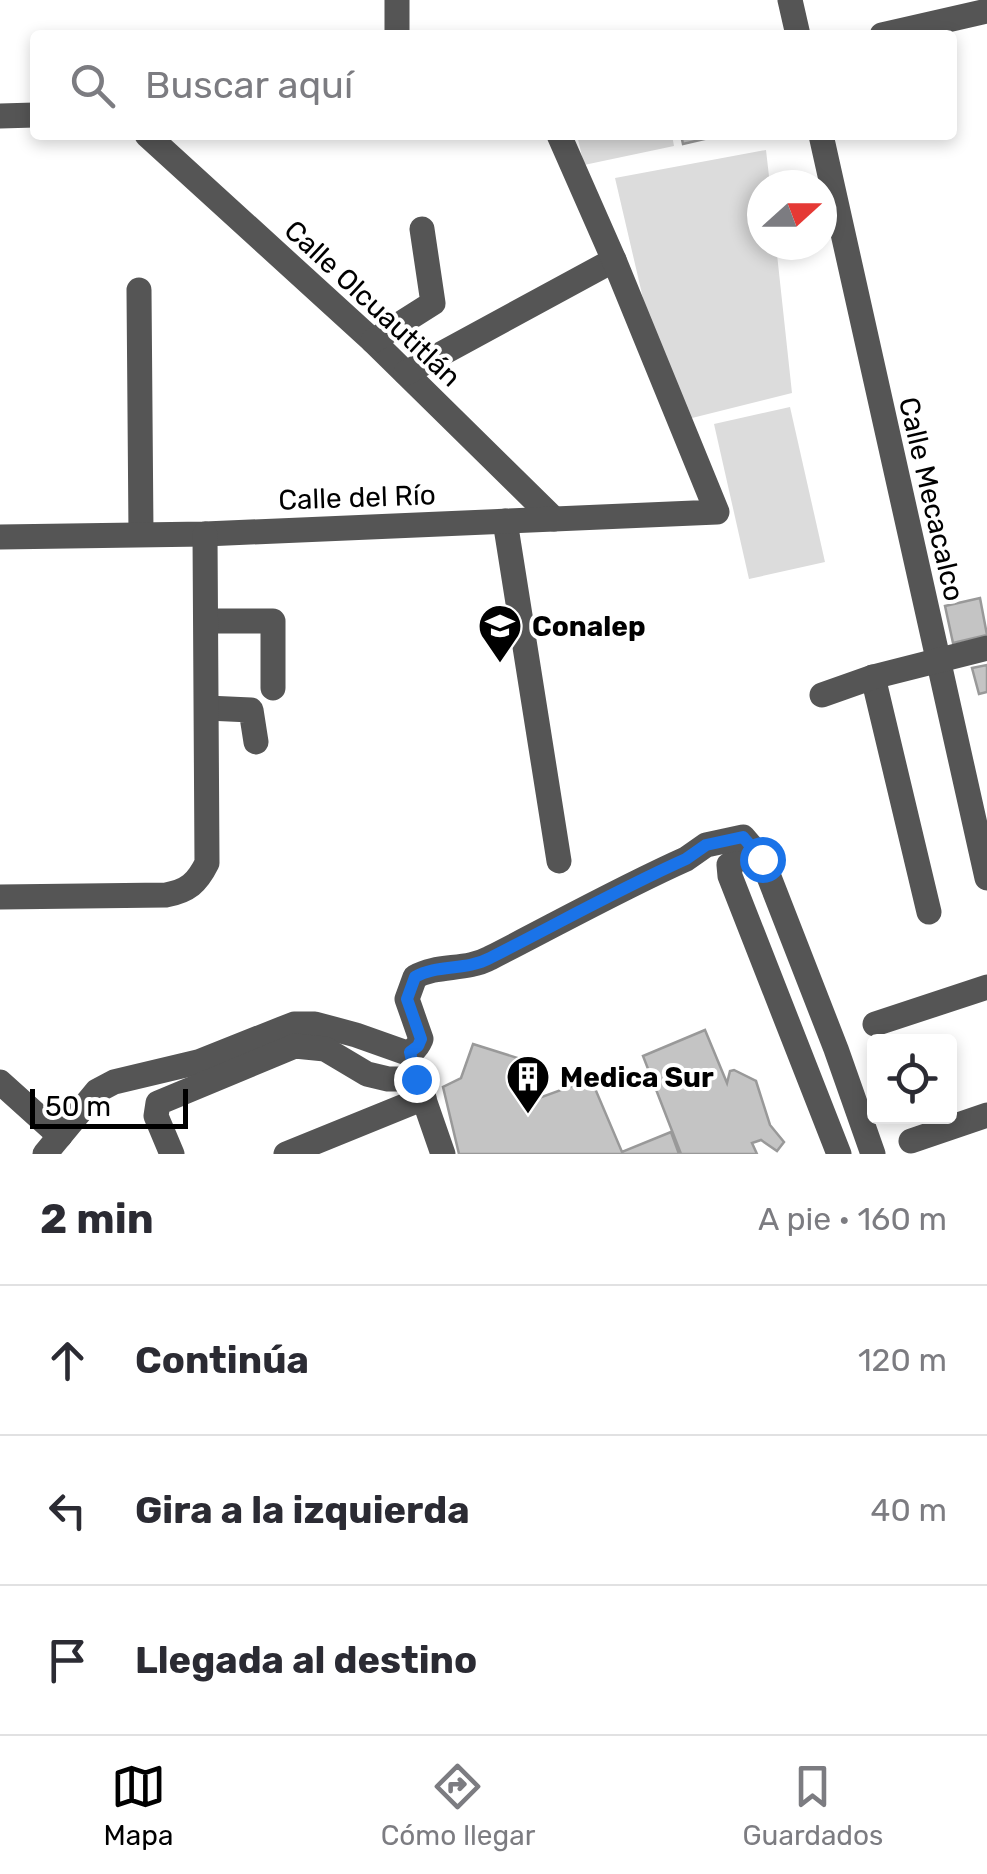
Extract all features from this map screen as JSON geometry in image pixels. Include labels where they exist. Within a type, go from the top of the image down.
[{"type":"street","points":[[397,0],[397,30]]},
{"type":"street","points":[[790,0],[797,30]]},
{"type":"street","points":[[903,30],[986,10]]},
{"type":"street","points":[[0,116],[30,116]]},
{"type":"street","name":"Calle Olcuautitlán","points":[[152,140],[374,342],[554,519]]},
{"type":"street","points":[[406,373],[614,260],[561,140]]},
{"type":"street","name":"Calle Mecacalco","points":[[821,140],[986,876]]},
{"type":"street","points":[[374,342],[433,303],[422,228]]},
{"type":"street","name":"Calle del Río","points":[[0,536],[205,534],[717,512],[614,260]]},
{"type":"street","points":[[138,290],[141,534]]},
{"type":"street","points":[[505,521],[559,860]]},
{"type":"street","points":[[0,896],[166,896],[184,892],[198,882],[208,864],[205,534]]},
{"type":"street","points":[[208,621],[273,620],[273,688]]},
{"type":"street","points":[[822,695],[873,676],[987,648]]},
{"type":"street","points":[[873,676],[928,912]]},
{"type":"street","points":[[207,708],[250,710],[256,742]]},
{"type":"street","points":[[0,1082],[52,1145],[97,1091],[149,1072],[174,1070],[198,1062],[301,1022],[356,1034],[410,1052],[421,1039],[407,999],[410,983],[421,974],[489,959],[686,859],[706,845],[743,837],[766,870],[873,1154]]},
{"type":"street","points":[[766,870],[734,893],[839,1154]]},
{"type":"street","points":[[875,1024],[987,986]]},
{"type":"street","points":[[172,1154],[156,1116],[158,1103],[295,1046],[325,1049],[367,1074],[420,1088]]},
{"type":"street","points":[[410,1052],[444,1154]]},
{"type":"street","points":[[286,1154],[420,1088]]},
{"type":"street","points":[[912,1141],[987,1115]]},
{"type":"shaded area","points":[[578,140],[673,140],[674,146],[584,165]]},
{"type":"shaded area","points":[[766,150],[768,170],[747,170],[747,260],[778,260],[792,393],[672,423],[615,178]]},
{"type":"shaded area","points":[[790,407],[825,562],[749,579],[714,424]]},
{"type":"building","points":[[980,598],[987,635],[953,643],[945,606]]},
{"type":"building","points":[[987,665],[987,692],[979,694],[972,668]]},
{"type":"building","points":[[705,1030],[727,1083],[730,1071],[734,1070],[756,1081],[770,1125],[784,1142],[777,1151],[761,1140],[752,1143],[757,1154],[681,1154],[643,1056]]},
{"type":"building","name":"Medica Sur","points":[[473,1044],[530,1062],[542,1097],[591,1079],[622,1152],[671,1132],[679,1154],[459,1154],[443,1087],[461,1078]]},
{"type":"place","name":"Conalep","points":[[500,664]]},
{"type":"place","name":"Medica Sur","points":[[528,1115]]},
{"type":"route","points":[[416,1079],[410,1052],[421,1039],[407,999],[415,977],[489,959],[686,859],[706,845],[743,837],[762,859]]}]
